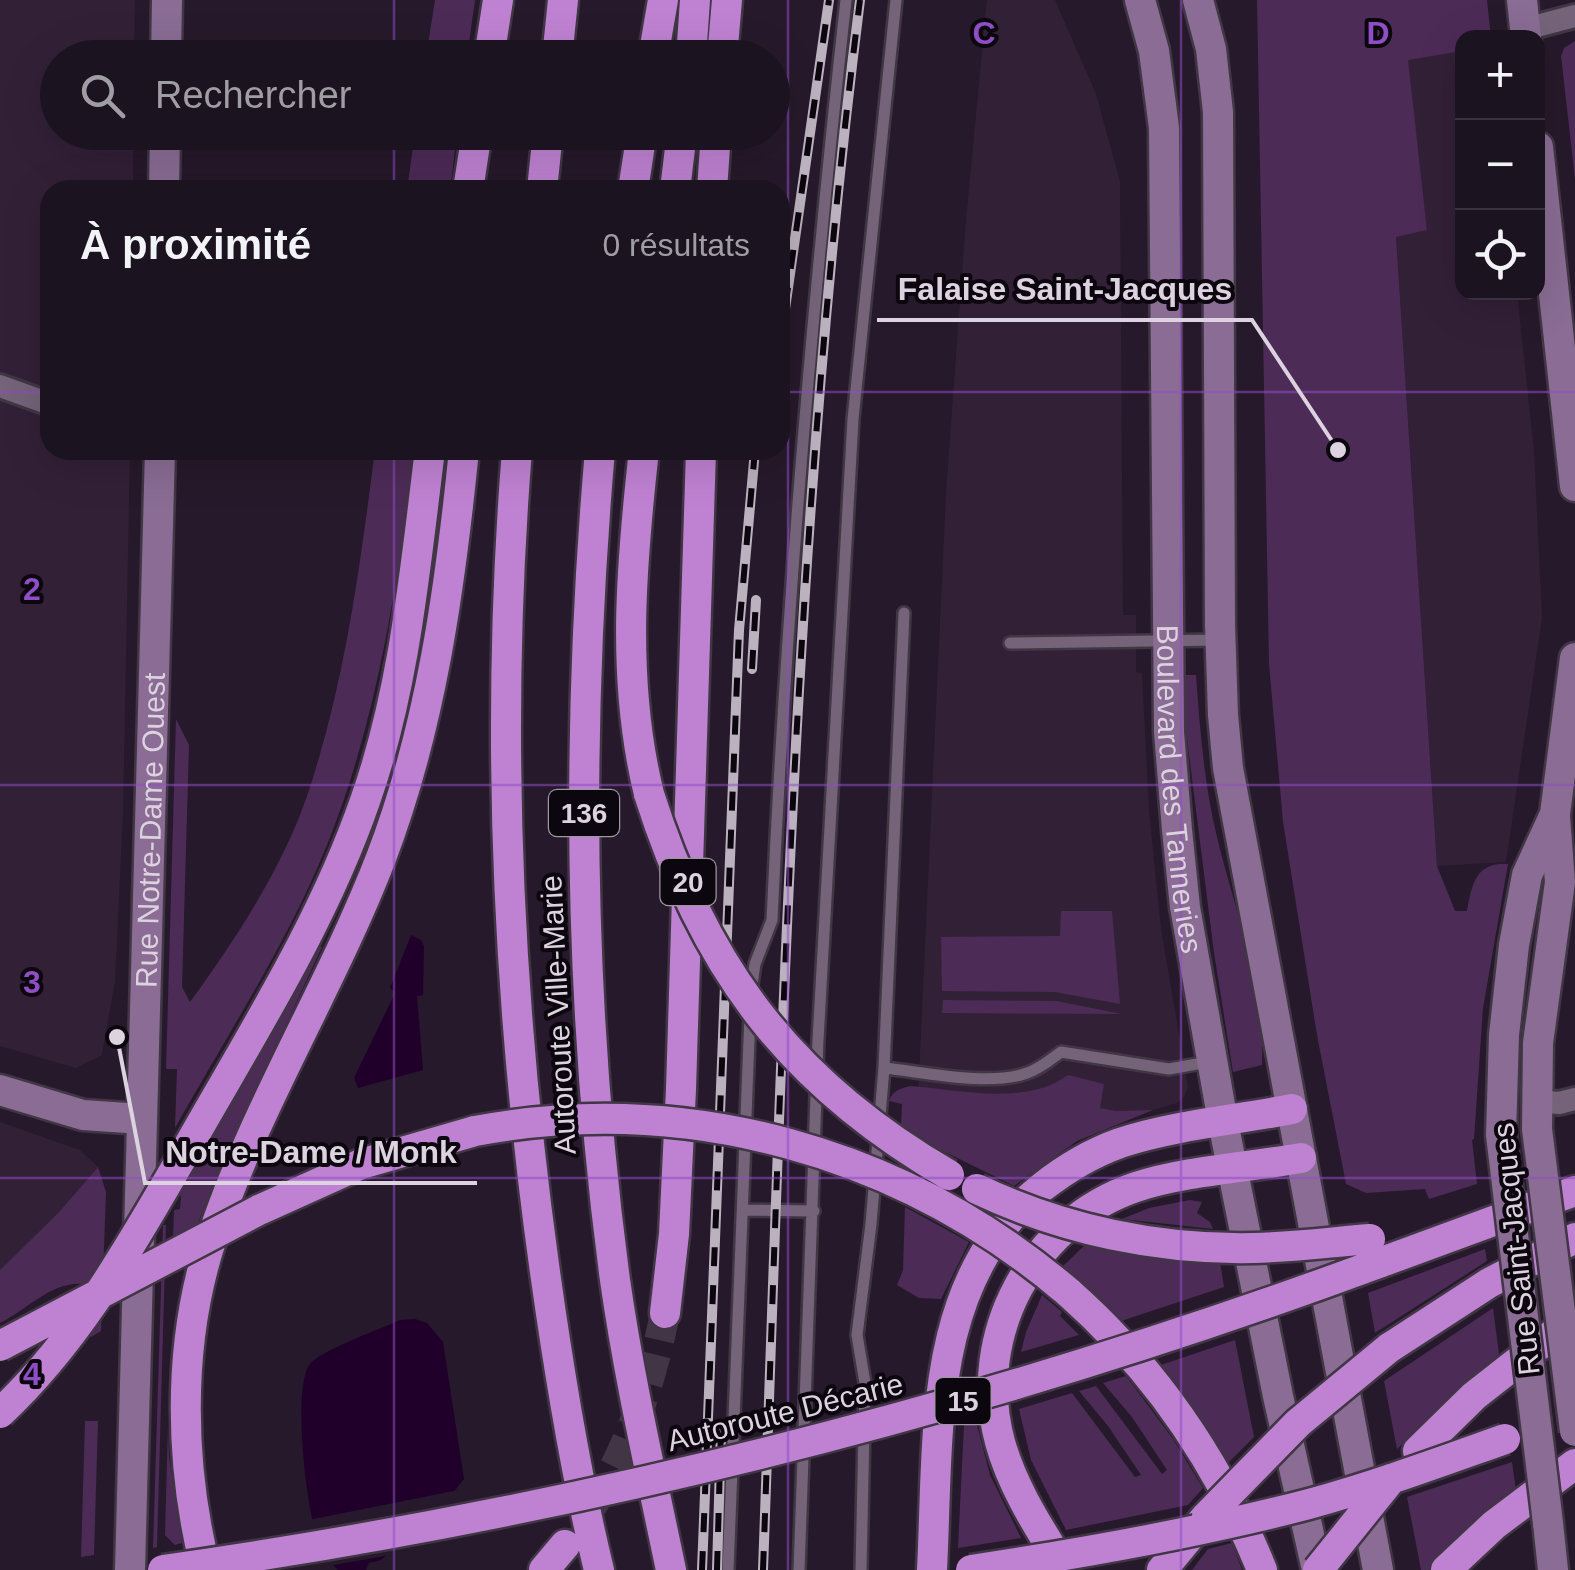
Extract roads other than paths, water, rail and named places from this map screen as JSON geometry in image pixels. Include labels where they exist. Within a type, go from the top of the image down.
[{"type":"highway","points":[[494,40],[498,0]]},
{"type":"highway","points":[[559,40],[564,0]]},
{"type":"highway","points":[[656,40],[663,0]]},
{"type":"highway","points":[[692,40],[695,0]]},
{"type":"highway","points":[[724,40],[727,0]]},
{"type":"highway","points":[[470,180],[474,150]]},
{"type":"highway","points":[[485,180],[487,150]]},
{"type":"highway","points":[[543,180],[546,150]]},
{"type":"highway","points":[[635,180],[639,150]]},
{"type":"highway","points":[[676,180],[680,150]]},
{"type":"highway","points":[[713,180],[715,150]]},
{"type":"highway","points":[[0,1413],[48,1364],[101,1296],[294,959],[337,872],[366,800],[396,686],[429,460]]},
{"type":"highway","points":[[206,1570],[192,1504],[186,1431],[190,1354],[200,1283],[234,1182],[362,902],[399,806],[436,666],[463,460]]},
{"type":"highway","name":"Autoroute Ville-Marie","points":[[517,460],[506,796],[519,1044],[556,1348],[599,1570]]},
{"type":"highway","name":"Autoroute Ville-Marie","points":[[599,460],[590,571],[584,752],[589,1002],[599,1143],[616,1282],[671,1570]]},
{"type":"highway","points":[[643,460],[632,578],[630,668],[637,737],[650,794],[693,911],[762,1018],[814,1078],[853,1112],[948,1175],[1065,1223],[1160,1243],[1375,1251]]},
{"type":"highway","name":"20","points":[[664,1313],[674,1234],[680,1108],[701,460]]},
{"type":"highway","points":[[932,1570],[938,1446],[950,1338],[964,1290],[987,1248],[1030,1198],[1086,1158],[1124,1142],[1292,1110]]},
{"type":"highway","points":[[0,1346],[258,1210],[361,1164],[474,1131],[544,1121],[632,1119],[695,1124],[796,1144],[868,1169],[950,1208],[1018,1252],[1119,1340],[1180,1415],[1220,1480],[1262,1570]]},
{"type":"highway","points":[[1066,1570],[1014,1482],[995,1422],[995,1354],[1013,1295],[1051,1241],[1096,1204],[1157,1181],[1300,1158]]},
{"type":"highway","name":"Autoroute Décarie","points":[[163,1570],[538,1506],[785,1450],[1169,1338],[1375,1251],[1452,1235],[1575,1191]]},
{"type":"highway","points":[[1162,1570],[1207,1516],[1298,1423],[1389,1348],[1489,1282],[1575,1238]]},
{"type":"highway","points":[[1318,1570],[1364,1510],[1418,1450],[1474,1396],[1575,1317]]},
{"type":"highway","points":[[971,1570],[1168,1536],[1310,1504],[1575,1414]]},
{"type":"highway","points":[[1448,1568],[1522,1502],[1575,1464]]},
{"type":"highway","points":[[544,1570],[564,1545]]},
{"type":"main road","points":[[166,40],[167,0]]},
{"type":"main road","name":"Boulevard des Tanneries","points":[[1140,0],[1154,51],[1164,128],[1169,732],[1176,830],[1185,907],[1232,1170],[1318,1570]]},
{"type":"main road","name":"Boulevard des Tanneries","points":[[1198,0],[1211,49],[1218,112],[1222,714],[1238,834],[1378,1570]]},
{"type":"main road","points":[[164,180],[165,150]]},
{"type":"main road","points":[[1544,210],[1575,486]]},
{"type":"main road","name":"Rue Notre-Dame Ouest","points":[[130,1570],[160,460]]},
{"type":"main road","name":"Rue Saint-Jacques","points":[[1575,658],[1560,882],[1541,1011],[1536,1115],[1575,1430]]},
{"type":"main road","name":"Rue Saint-Jacques","points":[[1552,1570],[1501,1135],[1504,1035],[1527,875],[1565,816]]},
{"type":"main road","points":[[0,1090],[83,1115],[142,1119]]},
{"type":"street","points":[[1524,22],[1575,16]]},
{"type":"street","points":[[0,386],[40,400]]},
{"type":"street","points":[[1536,1115],[1575,1099]]},
{"type":"lane","points":[[728,1570],[752,976],[772,920],[791,564],[846,0]]},
{"type":"lane","points":[[799,1570],[819,1021],[853,419],[896,0]]},
{"type":"lane","points":[[861,1570],[865,1383],[858,1335],[884,1068],[904,613]]},
{"type":"lane","points":[[1010,643],[1220,640]]},
{"type":"lane","points":[[884,1068],[1014,1077],[1031,1072],[1061,1052],[1169,1068],[1212,1062]]},
{"type":"lane","points":[[743,1210],[814,1211]]},
{"type":"tunnel","points":[[592,1506],[618,1461],[638,1413],[665,1313]]},
{"type":"railway","points":[[790,274],[829,0]]},
{"type":"railway","points":[[763,1570],[785,980],[805,587],[838,195],[860,0]]},
{"type":"railway","points":[[702,1570],[739,630],[754,460]]},
{"type":"railway","points":[[752,669],[756,600]]},
{"type":"railway","points":[[717,1570],[721,1429]]},
{"type":"place","name":"Falaise Saint-Jacques","points":[[1338,450]]},
{"type":"place","name":"Notre-Dame / Monk","points":[[117,1037]]}]
